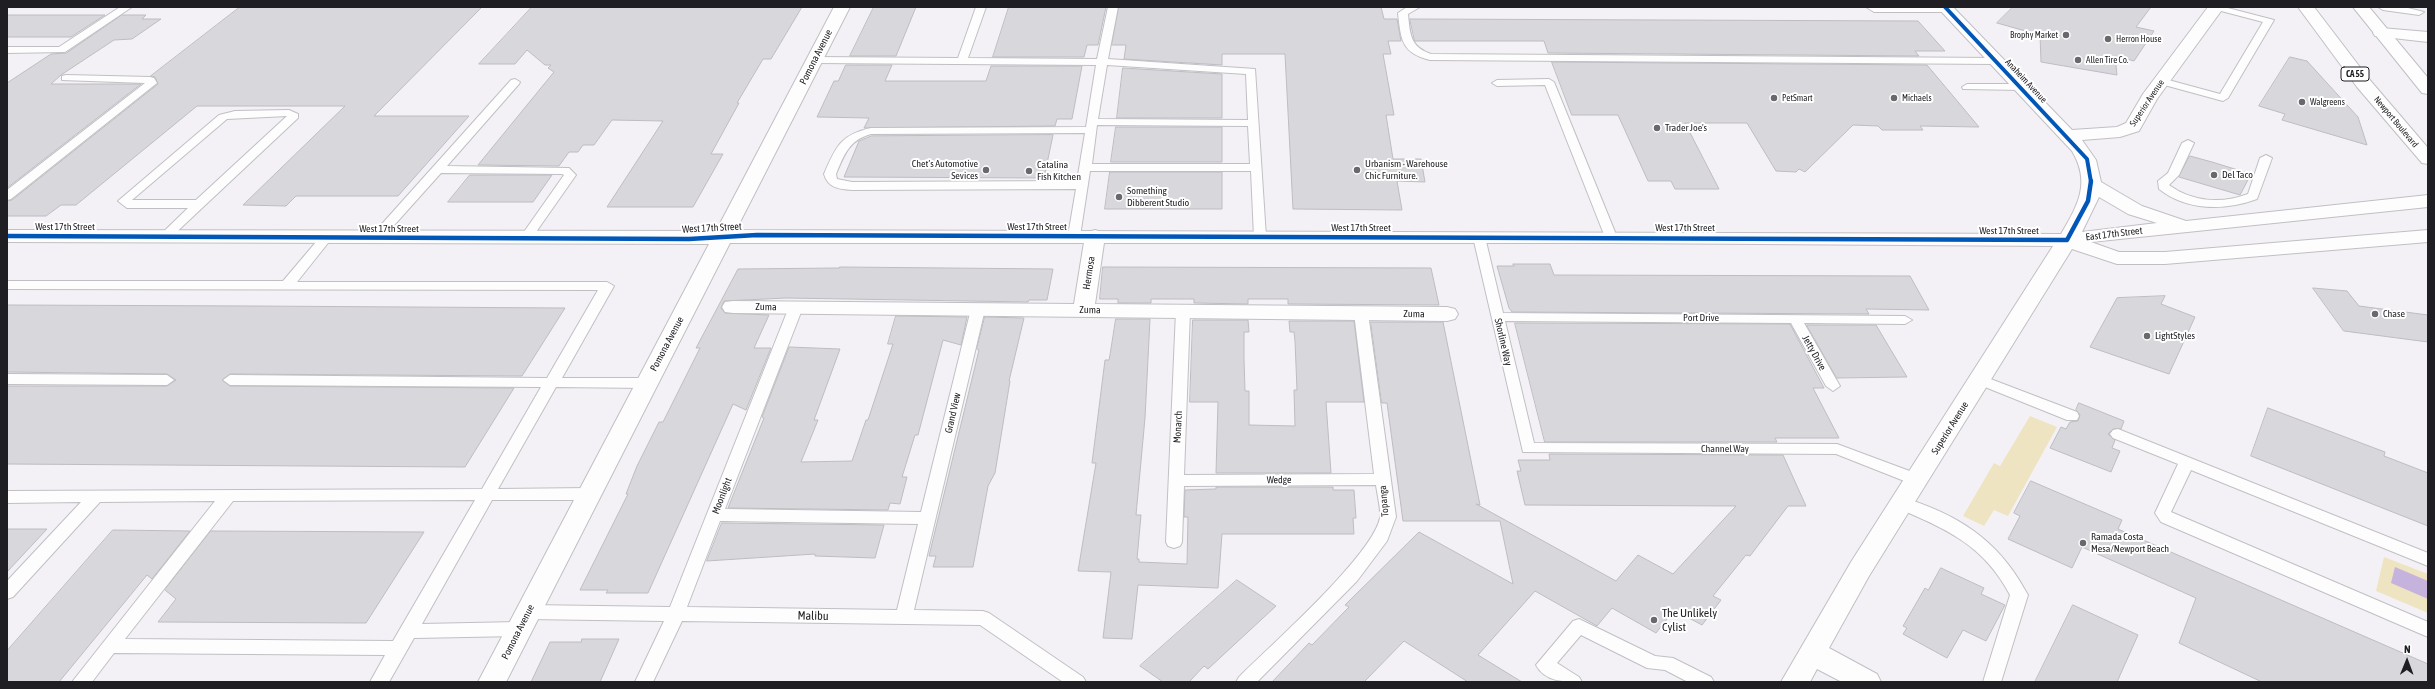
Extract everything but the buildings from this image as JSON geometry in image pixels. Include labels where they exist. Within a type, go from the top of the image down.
[{"type":"main road","name":"Pomona Avenue","points":[[492,682],[842,7]]},
{"type":"main road","points":[[1874,7],[1945,7]]},
{"type":"main road","name":"Anaheim Avenue","points":[[1945,7],[2087,159],[2092,177]]},
{"type":"main road","name":"Superior Avenue","points":[[2067,136],[2120,132],[2133,127],[2149,98],[2214,7]]},
{"type":"main road","name":"Newport Boulevard","points":[[2306,7],[2363,83],[2428,159]]},
{"type":"main road","points":[[2361,7],[2428,89]]},
{"type":"main road","points":[[2381,33],[2428,37]]},
{"type":"main road","points":[[2092,177],[2135,210],[2191,227]]},
{"type":"main road","name":"Superior Avenue","points":[[1795,682],[1814,653],[1860,569],[2067,240],[2084,210],[2092,177]]},
{"type":"main road","name":"East 17th Street","points":[[2067,240],[2118,232],[2191,227],[2428,201]]},
{"type":"main road","name":"West 17th Street","points":[[7,236],[689,239],[756,235],[1611,237],[2067,240]]},
{"type":"main road","name":"Hermosa","points":[[1084,310],[1095,236]]},
{"type":"main road","name":"East 17th Street","points":[[2067,240],[2117,258],[2165,258],[2217,255],[2428,236]]},
{"type":"main road","name":"Zuma","points":[[733,306],[1447,314]]},
{"type":"main road","points":[[1814,653],[1867,682]]},
{"type":"lane","points":[[7,50],[61,50],[127,7]]},
{"type":"lane","points":[[962,61],[981,7]]},
{"type":"lane","points":[[1074,236],[1102,62],[1113,7]]},
{"type":"lane","points":[[1415,7],[1403,12],[1406,43],[1415,53],[1430,57],[1996,61]]},
{"type":"lane","points":[[2161,81],[2223,98],[2269,20],[2214,7]]},
{"type":"lane","points":[[2383,7],[2417,10],[2428,22]]},
{"type":"lane","points":[[814,60],[1102,62],[1251,71],[1260,237]]},
{"type":"lane","points":[[7,196],[152,83],[150,80],[138,78],[66,78]]},
{"type":"lane","points":[[376,238],[515,82]]},
{"type":"lane","points":[[1496,83],[1549,82],[1611,237]]},
{"type":"lane","points":[[1967,87],[2021,87]]},
{"type":"lane","points":[[164,237],[200,204],[294,116],[289,113],[273,113],[235,114],[223,117],[124,201],[127,204],[200,204]]},
{"type":"lane","points":[[1083,185],[852,186],[839,185],[832,181],[830,174],[842,145],[857,133],[871,131],[1254,123]]},
{"type":"lane","points":[[2188,143],[2173,175],[2164,182],[2163,186],[2180,198],[2190,201],[2204,203],[2230,202],[2243,200],[2253,196],[2266,158]]},
{"type":"lane","points":[[1086,167],[1256,168]]},
{"type":"lane","points":[[439,169],[565,170],[570,175],[525,239]]},
{"type":"lane","name":"Shorline Way","points":[[1479,237],[1528,448]]},
{"type":"lane","points":[[287,285],[326,238]]},
{"type":"lane","points":[[7,284],[607,286],[379,682]]},
{"type":"lane","name":"Moonlight","points":[[644,682],[676,614],[796,307]]},
{"type":"lane","name":"Grand View","points":[[904,617],[978,309]]},
{"type":"lane","name":"Monarch","points":[[1174,542],[1183,311]]},
{"type":"lane","name":"Topanga","points":[[1245,682],[1351,576],[1382,537],[1388,517],[1361,313]]},
{"type":"lane","name":"Port Drive","points":[[1497,317],[1905,320]]},
{"type":"lane","name":"Jetty Drive","points":[[1795,319],[1833,386]]},
{"type":"lane","points":[[7,379],[167,380]]},
{"type":"lane","points":[[230,380],[647,383]]},
{"type":"lane","points":[[1980,380],[2072,416]]},
{"type":"lane","points":[[2118,434],[2428,560]]},
{"type":"lane","name":"Channel Way","points":[[1528,448],[1837,449],[1917,480]]},
{"type":"lane","points":[[2188,462],[2163,513],[2167,518],[2428,630]]},
{"type":"lane","name":"Wedge","points":[[1176,481],[1382,479]]},
{"type":"lane","points":[[7,497],[590,494]]},
{"type":"lane","points":[[81,682],[229,495]]},
{"type":"lane","points":[[7,592],[96,496]]},
{"type":"lane","points":[[1901,503],[1966,532],[1989,551],[2011,579],[2019,595],[1992,682]]},
{"type":"lane","points":[[715,515],[928,518]]},
{"type":"lane","name":"Malibu","points":[[408,631],[524,621],[676,614],[983,618],[1077,682]]},
{"type":"lane","points":[[1572,682],[1545,665],[1579,626],[1653,663],[1667,663],[1705,682]]},
{"type":"lane","points":[[110,646],[399,648]]},
{"type":"shaded area","points":[[2030,416],[2057,427],[2008,516],[1994,510],[1984,526],[1963,516],[1994,463],[2000,466]]},
{"type":"shaded area","points":[[2384,557],[2428,574],[2428,613],[2376,591]]},
{"type":"shaded area","points":[[2395,567],[2428,581],[2428,599],[2391,583]]},
{"type":"cycle path","points":[[7,236],[689,239],[757,235],[1611,237],[2067,240],[2088,201],[2091,181],[2087,159],[1945,7]]},
{"type":"place","name":"Brophy Market","points":[[2066,35]]},
{"type":"place","name":"Herron House","points":[[2108,39]]},
{"type":"place","name":"Allen Tire Co.","points":[[2078,60]]},
{"type":"place","name":"PetSmart","points":[[1774,98]]},
{"type":"place","name":"Michaels","points":[[1894,98]]},
{"type":"place","name":"Walgreens","points":[[2302,102]]},
{"type":"place","name":"Trader Joe's","points":[[1657,128]]},
{"type":"place","name":"Chet’s Automotive Sevices","points":[[986,170]]},
{"type":"place","name":"Urbanism - Warehouse Chic Furniture.","points":[[1357,170]]},
{"type":"place","name":"Catalina Fish Kitchen","points":[[1029,171]]},
{"type":"place","name":"Del Taco","points":[[2214,175]]},
{"type":"place","name":"Something Dibberent Studio","points":[[1119,197]]},
{"type":"place","name":"Chase","points":[[2375,314]]},
{"type":"place","name":"LightStyles","points":[[2147,336]]},
{"type":"place","name":"Ramada Costa Mesa/Newport Beach","points":[[2083,543]]},
{"type":"place","name":"The Unlikely Cylist","points":[[1654,620]]}]
